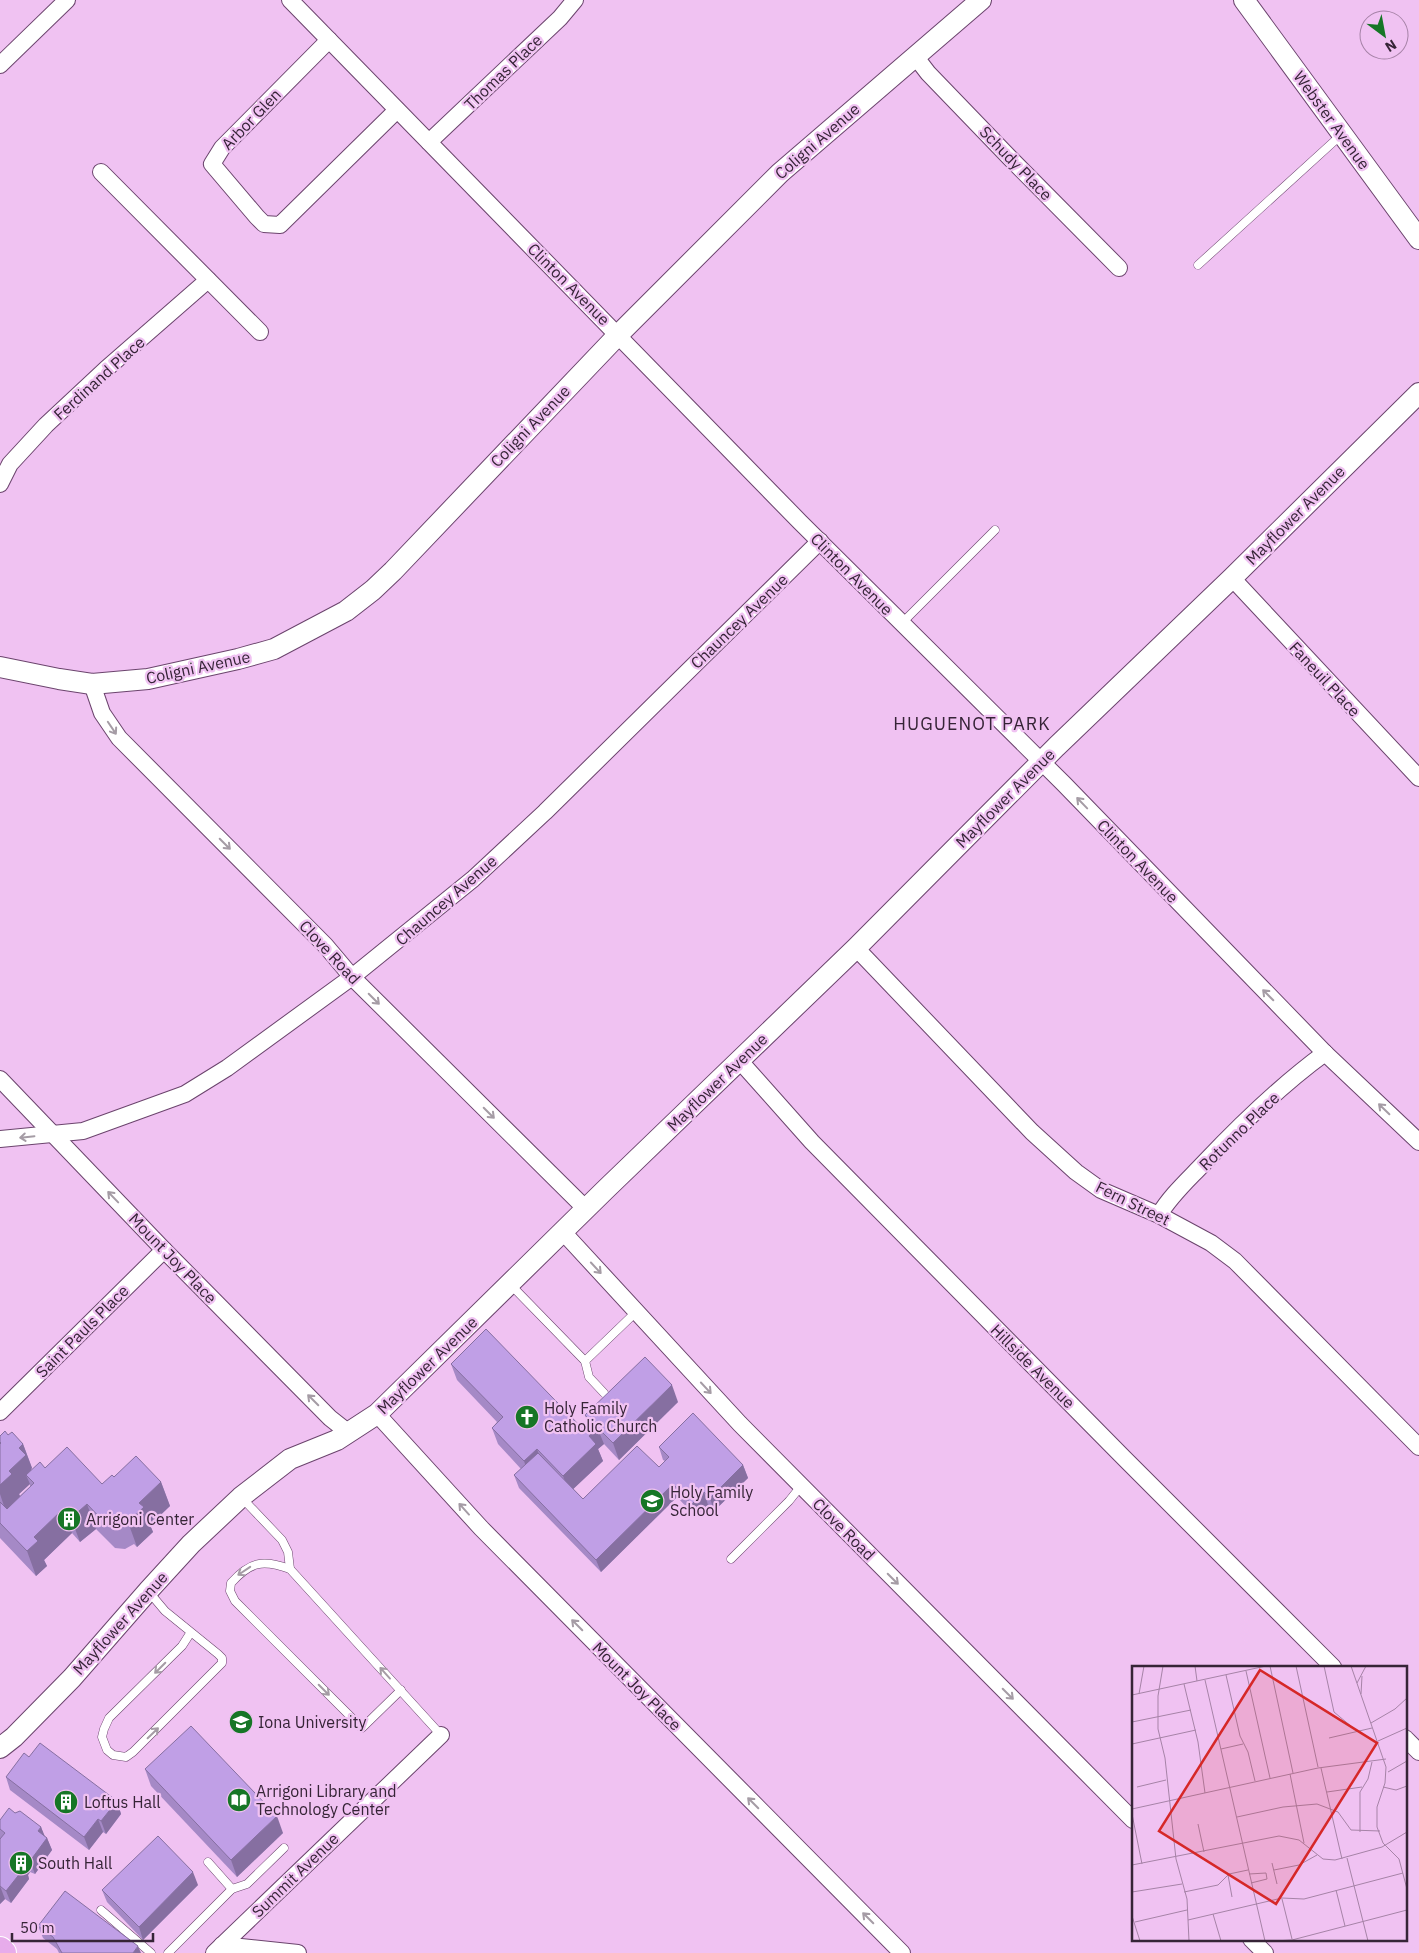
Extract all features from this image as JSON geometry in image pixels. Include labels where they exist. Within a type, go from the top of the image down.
[{"type":"main road","points":[[0,1950],[3,1953]]},
{"type":"street","points":[[0,66],[66,0]]},
{"type":"street","name":"Clinton Avenue","points":[[290,0],[820,541],[1042,762],[1325,1053],[1419,1142]]},
{"type":"street","name":"Thomas Place","points":[[429,142],[560,18],[575,0]]},
{"type":"street","name":"Coligni Avenue","points":[[0,667],[92,684],[148,679],[274,649],[346,611],[373,590],[393,571],[618,334],[780,173],[981,0]]},
{"type":"street","name":"Webster Avenue","points":[[1244,0],[1419,239]]},
{"type":"street","name":"Arbor Glen","points":[[329,40],[222,148],[212,164],[257,217],[264,224],[280,225],[397,110]]},
{"type":"street","name":"Schudy Place","points":[[915,56],[928,73],[1119,268]]},
{"type":"street","points":[[101,172],[260,332]]},
{"type":"street","name":"Ferdinand Place","points":[[0,484],[10,464],[46,425],[106,369],[208,280]]},
{"type":"street","name":"Mayflower Avenue","points":[[0,1748],[14,1737],[72,1678],[191,1544],[240,1497],[290,1460],[330,1444],[377,1414],[856,948],[1042,762],[1419,393]]},
{"type":"street","name":"Chauncey Avenue","points":[[0,1139],[83,1131],[186,1094],[227,1068],[352,977],[473,879],[538,819],[820,541]]},
{"type":"street","name":"Faneuil Place","points":[[1232,578],[1419,778]]},
{"type":"street","name":"Clove Road","points":[[92,684],[102,712],[119,738],[324,945],[352,977],[586,1209]]},
{"type":"street","name":"Fern Street","points":[[856,948],[1032,1132],[1076,1172],[1101,1190],[1159,1214],[1211,1243],[1235,1261],[1419,1447]]},
{"type":"street","name":"Rotunno Place","points":[[1159,1214],[1168,1201],[1225,1142],[1303,1070],[1325,1053]]},
{"type":"street","name":"Hillside Avenue","points":[[739,1060],[819,1149],[1117,1451],[1333,1666]]},
{"type":"street","name":"Mount Joy Place","points":[[0,1079],[164,1250],[330,1418],[349,1433]]},
{"type":"street","name":"Clove Road","points":[[563,1232],[740,1424],[1132,1819]]},
{"type":"street","name":"Saint Pauls Place","points":[[0,1412],[164,1250]]},
{"type":"street","name":"Mount Joy Place","points":[[377,1414],[481,1528],[902,1953]]},
{"type":"street","name":"Summit Avenue","points":[[218,1949],[441,1735]]},
{"type":"street","points":[[1406,1739],[1419,1752]]},
{"type":"street","points":[[1252,1940],[1265,1953]]},
{"type":"street","points":[[218,1949],[298,1953]]},
{"type":"lane","points":[[1198,265],[1342,134]]},
{"type":"lane","points":[[902,624],[995,530]]},
{"type":"lane","points":[[510,1284],[585,1361],[589,1377],[604,1393]]},
{"type":"lane","points":[[585,1361],[636,1312]]},
{"type":"lane","points":[[731,1559],[789,1501],[801,1486]]},
{"type":"lane","points":[[240,1497],[282,1540],[288,1552],[290,1568]]},
{"type":"lane","points":[[401,1690],[362,1728],[235,1601],[230,1591],[231,1583],[242,1571],[256,1564],[271,1562],[290,1568],[401,1690],[441,1735]]},
{"type":"lane","points":[[148,1591],[165,1611],[191,1632],[218,1654],[222,1658],[222,1663],[133,1752],[126,1757],[113,1755],[104,1744],[102,1737],[109,1718],[182,1646],[191,1632]]},
{"type":"lane","points":[[168,1953],[232,1889],[247,1884],[284,1848]]},
{"type":"lane","points":[[208,1862],[232,1889]]},
{"type":"lane","points":[[101,1910],[151,1953]]},
{"type":"building","name":"Holy Family Catholic Church","points":[[486,1329],[582,1428],[590,1421],[585,1415],[645,1357],[672,1385],[613,1443],[597,1427],[589,1436],[596,1444],[563,1476],[537,1449],[524,1461],[492,1428],[503,1417],[451,1364]]},
{"type":"building","points":[[693,1413],[743,1465],[710,1498],[704,1492],[692,1504],[673,1484],[596,1560],[514,1475],[538,1453],[583,1499],[637,1446],[659,1467],[669,1457],[659,1447]]},
{"type":"building","points":[[5,1431],[8,1435],[12,1432],[23,1444],[19,1448],[26,1455],[9,1471],[12,1474],[0,1485],[0,1436]]},
{"type":"building","points":[[67,1447],[102,1484],[112,1475],[114,1477],[136,1456],[161,1482],[139,1503],[144,1507],[128,1522],[125,1520],[116,1525],[106,1524],[87,1504],[71,1518],[63,1509],[34,1537],[38,1541],[27,1551],[0,1523],[0,1502],[7,1509],[34,1483],[26,1475],[40,1462],[45,1468]]},
{"type":"building","points":[[191,1726],[277,1816],[231,1860],[145,1769]]},
{"type":"building","name":"Loftus Hall","points":[[40,1743],[117,1801],[101,1821],[98,1819],[84,1837],[6,1777],[24,1753],[29,1757]]},
{"type":"building","name":"South Hall","points":[[9,1808],[15,1813],[20,1811],[41,1827],[38,1831],[47,1838],[30,1861],[26,1859],[22,1864],[25,1867],[6,1891],[0,1886],[0,1839],[5,1833],[0,1829],[0,1820]]},
{"type":"building","points":[[158,1836],[193,1872],[139,1927],[102,1890]]},
{"type":"building","points":[[65,1891],[138,1946],[133,1953],[62,1953],[53,1937],[38,1926]]},
{"type":"place","name":"Holy Family Catholic Church","points":[[527,1417]]},
{"type":"place","name":"Holy Family School","points":[[652,1501]]},
{"type":"place","name":"Arrigoni Center","points":[[69,1519]]},
{"type":"place","name":"Iona University","points":[[241,1722]]},
{"type":"place","name":"Arrigoni Library and Technology Center","points":[[239,1800]]},
{"type":"place","name":"Loftus Hall","points":[[66,1802]]},
{"type":"place","name":"South Hall","points":[[21,1863]]},
{"type":"district","name":"HUGUENOT PARK","points":[[972,724]]}]
